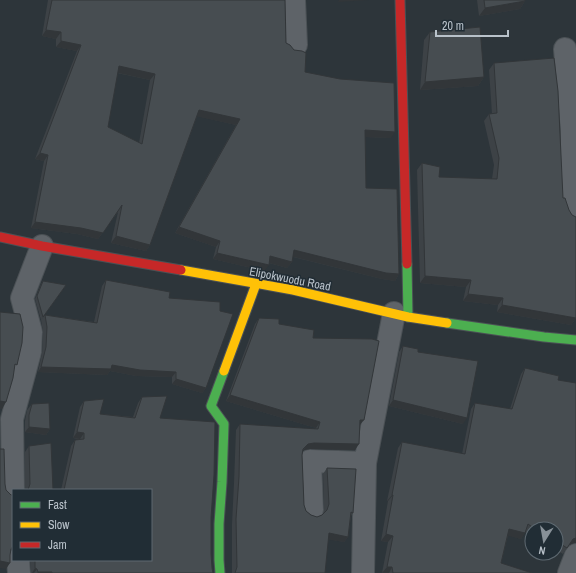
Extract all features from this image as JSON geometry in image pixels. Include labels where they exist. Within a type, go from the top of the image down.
[{"type":"street","points":[[294,0],[296,45]]},
{"type":"street","points":[[363,573],[365,463],[401,315],[400,0]]},
{"type":"street","points":[[565,49],[572,131],[572,201],[576,213]]},
{"type":"street","name":"Elipokwuodu Road","points":[[0,237],[42,246],[293,290],[401,315],[544,337],[576,340]]},
{"type":"street","points":[[13,489],[12,420],[30,352],[31,332],[22,298],[42,246]]},
{"type":"street","points":[[220,573],[219,524],[224,424],[211,406],[256,284]]},
{"type":"street","points":[[312,510],[310,460],[365,463]]},
{"type":"street","points":[[569,573],[576,555]]},
{"type":"street","points":[[18,561],[19,573]]},
{"type":"building","points":[[52,0],[285,0],[286,43],[294,50],[306,53],[305,72],[340,79],[394,83],[395,132],[365,130],[366,188],[397,189],[399,274],[386,273],[294,250],[292,262],[270,256],[269,265],[217,253],[220,241],[179,227],[240,119],[199,110],[150,245],[116,236],[122,205],[103,233],[81,228],[35,222],[48,155],[40,153],[81,45],[61,41],[61,32],[46,30]],"holes":[[[119,66],[155,74],[142,144],[108,127]]]},
{"type":"building","points":[[484,0],[525,0],[525,1],[485,8]]},
{"type":"building","points":[[480,27],[484,77],[425,82],[430,32]]},
{"type":"building","points":[[554,58],[558,91],[563,198],[565,198],[572,215],[576,217],[576,318],[502,305],[503,298],[468,294],[471,280],[425,276],[422,163],[440,167],[439,177],[497,179],[499,158],[489,114],[497,113],[494,63]]},
{"type":"building","points":[[106,280],[170,292],[169,298],[220,302],[220,311],[233,314],[206,388],[176,379],[176,372],[140,370],[112,365],[111,369],[41,367],[46,347],[47,327],[45,315],[97,323]]},
{"type":"building","points":[[43,281],[66,285],[43,317],[37,296]]},
{"type":"building","points":[[0,312],[20,314],[23,327],[22,343],[17,365],[15,364],[13,378],[6,402],[0,401]]},
{"type":"building","points":[[259,318],[279,319],[279,324],[314,330],[313,338],[372,339],[379,341],[364,420],[360,420],[359,444],[314,443],[308,444],[303,449],[304,505],[306,511],[311,515],[317,517],[322,515],[327,510],[329,504],[327,468],[356,469],[353,513],[351,512],[348,537],[329,533],[325,573],[235,573],[237,567],[236,519],[239,477],[240,424],[318,429],[320,422],[230,395]]},
{"type":"building","points":[[403,346],[418,349],[418,352],[478,361],[467,418],[393,400]]},
{"type":"building","points":[[525,368],[559,376],[558,380],[576,383],[576,538],[573,539],[567,548],[564,546],[564,521],[524,521],[524,533],[509,529],[501,563],[532,573],[393,573],[392,567],[387,567],[393,536],[386,534],[402,442],[465,454],[475,403],[512,409]]},
{"type":"building","points":[[167,396],[160,418],[215,422],[214,475],[211,518],[211,554],[213,573],[38,572],[35,568],[35,561],[152,561],[152,489],[64,489],[75,440],[84,439],[84,433],[77,432],[84,401],[104,399],[100,414],[135,418],[142,397]]},
{"type":"building","points":[[49,403],[50,429],[29,427],[29,415],[32,404]]},
{"type":"building","points":[[51,443],[53,489],[28,489],[30,484],[29,446]]},
{"type":"building","points":[[0,449],[4,449],[6,490],[12,495],[12,548],[10,563],[0,561]]},
{"type":"traffic: fast","points":[[407,264],[408,317]]},
{"type":"traffic: fast","points":[[447,323],[544,337],[576,340]]},
{"type":"traffic: fast","points":[[220,573],[219,524],[224,424],[211,406],[224,371]]},
{"type":"traffic: slow","points":[[181,270],[293,290],[408,317],[447,323]]},
{"type":"traffic: slow","points":[[224,371],[256,284]]},
{"type":"traffic: jam","points":[[400,0],[407,264]]},
{"type":"traffic: jam","points":[[0,237],[42,246],[181,270]]}]
